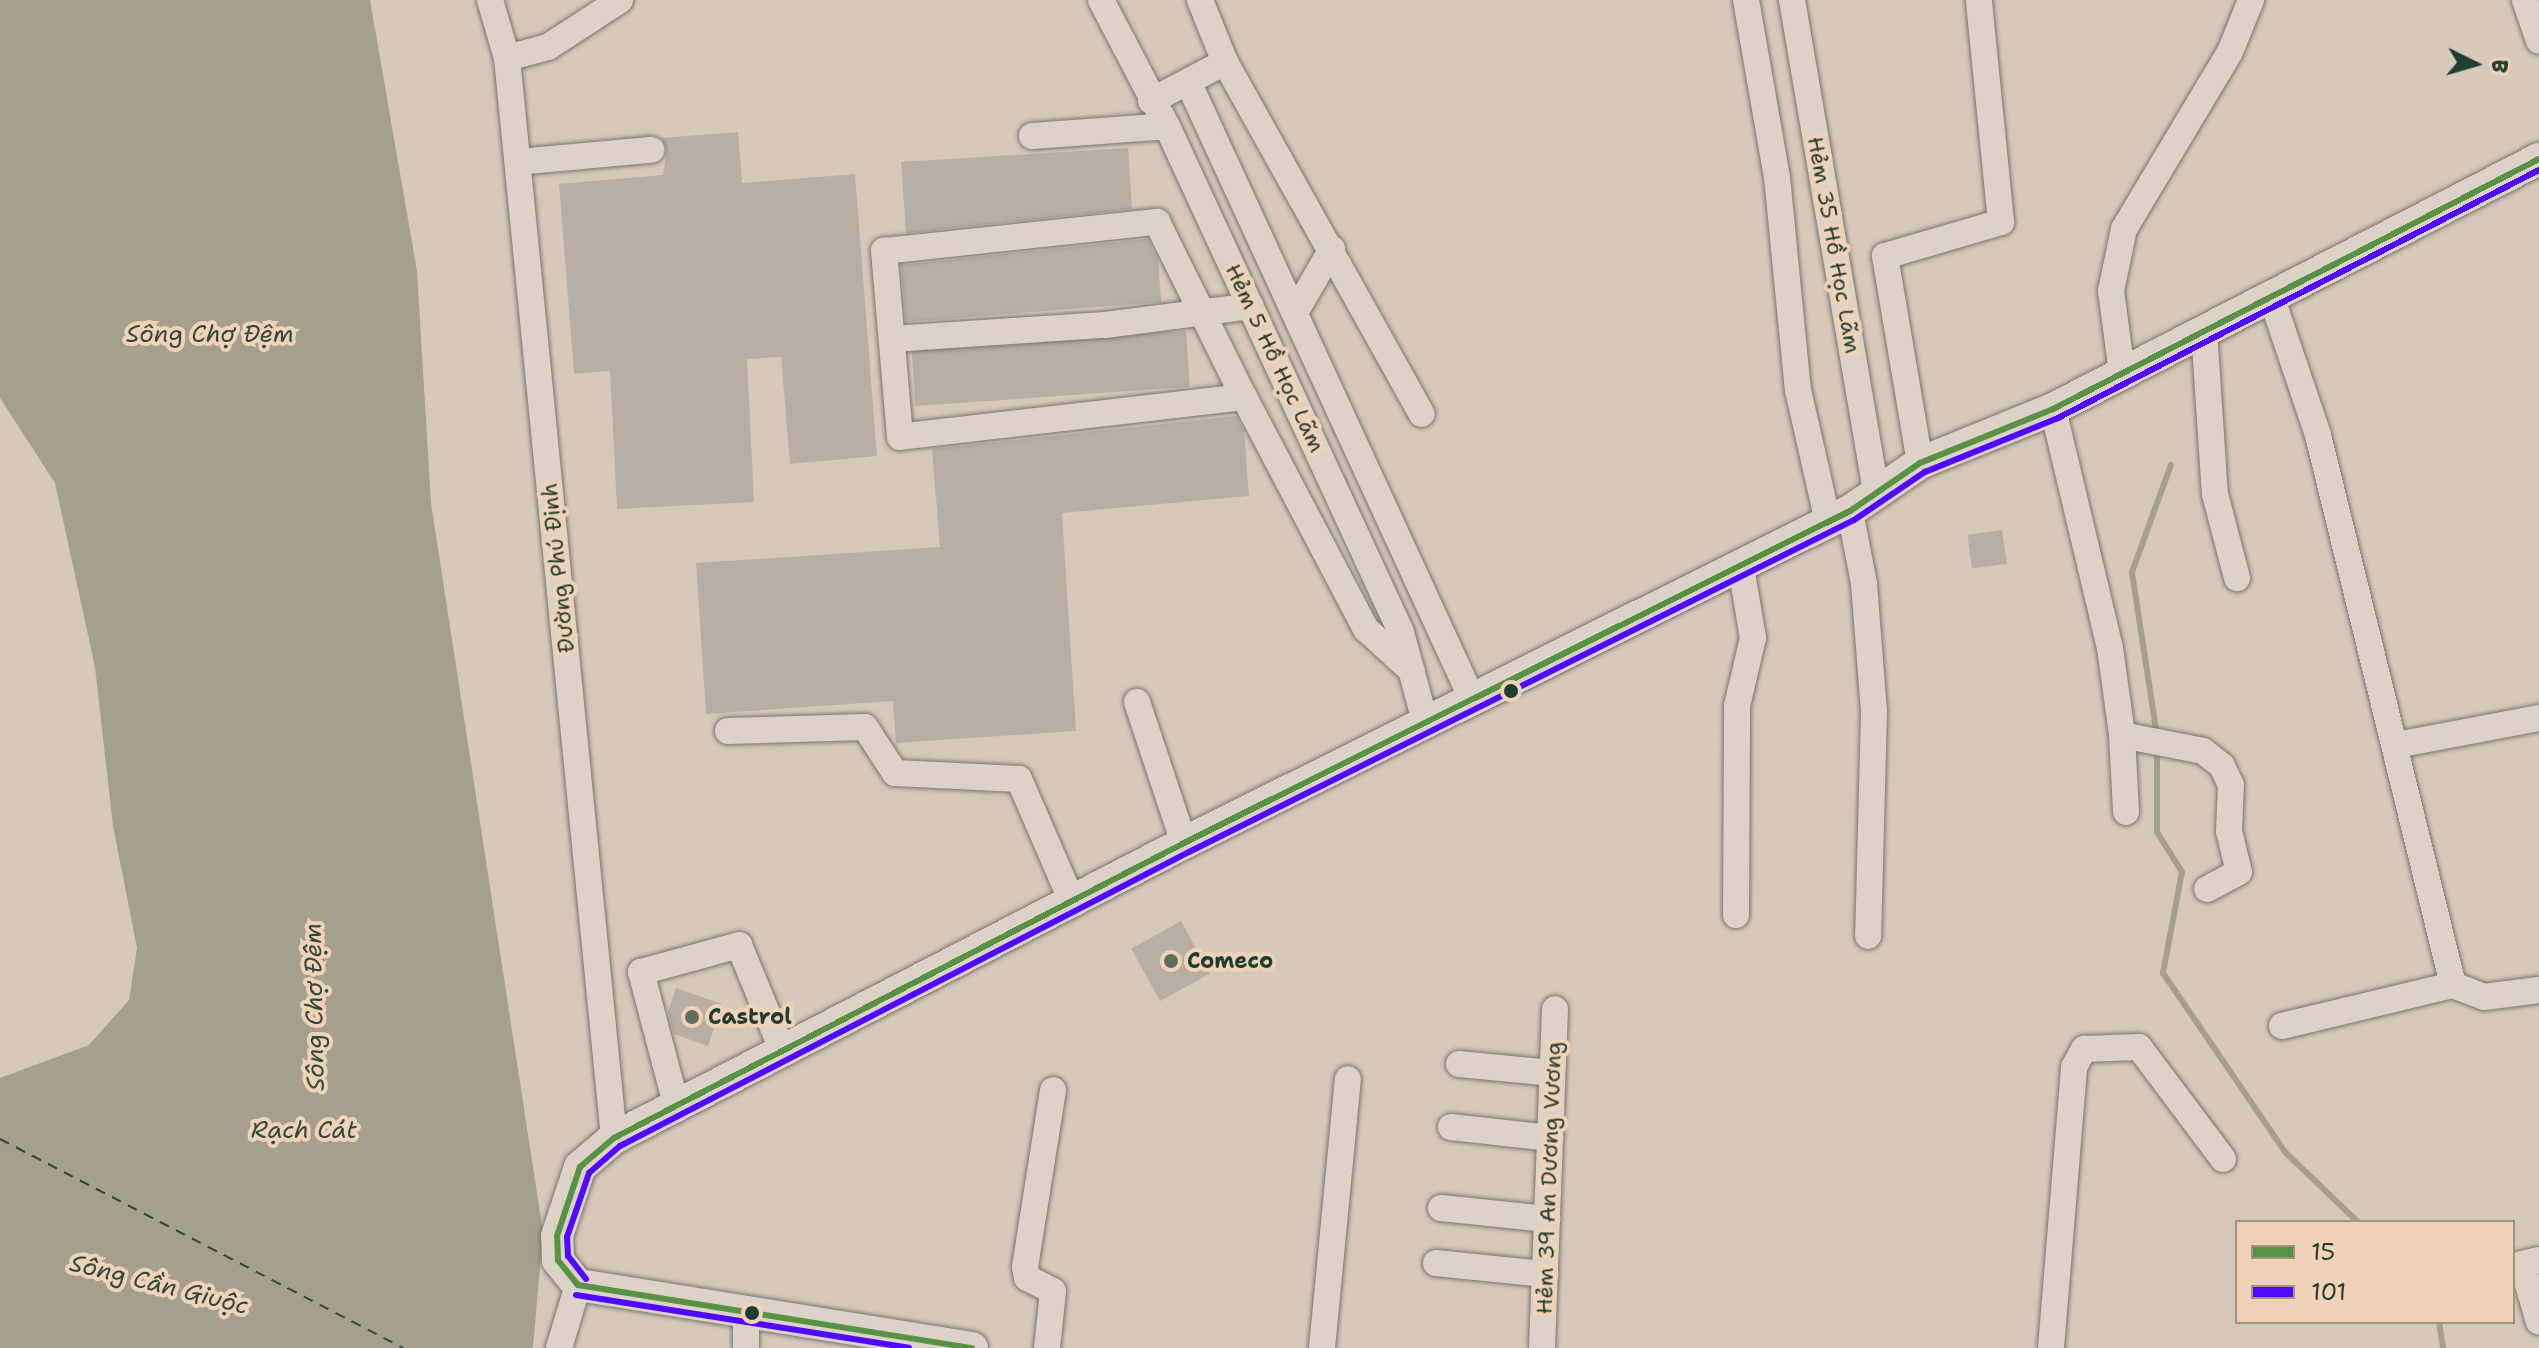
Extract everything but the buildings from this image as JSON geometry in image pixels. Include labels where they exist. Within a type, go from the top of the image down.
[{"type":"main road","points":[[972,1348],[578,1285],[558,1260],[557,1236],[580,1167],[614,1138],[1073,904],[1184,843],[1741,567],[1839,516],[1920,463],[2053,409],[2539,159]]},
{"type":"street","name":"Đường Phú Định","points":[[490,0],[507,58],[614,1138]]},
{"type":"street","points":[[507,58],[548,47],[620,0]]},
{"type":"street","name":"Hẻm 5 Hồ Học Lãm","points":[[1101,0],[1151,101],[1167,126],[1401,632],[1426,725]]},
{"type":"street","points":[[1200,0],[1225,62],[1422,414]]},
{"type":"street","points":[[1746,0],[1777,177],[1798,390],[1864,584],[1874,712],[1868,936]]},
{"type":"street","name":"Hẻm 35 Hồ Học Lãm","points":[[1792,0],[1876,490]]},
{"type":"street","points":[[1920,463],[1885,256],[2001,222],[1979,0]]},
{"type":"street","points":[[2122,373],[2111,291],[2124,229],[2230,52],[2251,0]]},
{"type":"street","points":[[2525,0],[2539,41]]},
{"type":"street","points":[[1151,101],[1190,86],[1225,62]]},
{"type":"street","points":[[1190,86],[1473,701]]},
{"type":"street","points":[[1032,136],[1167,126]]},
{"type":"street","points":[[518,162],[651,150]]},
{"type":"street","points":[[1244,397],[900,437],[884,251],[1157,222],[1198,312],[1244,397],[1366,629],[1412,671]]},
{"type":"street","points":[[1296,311],[1332,249]]},
{"type":"street","points":[[2272,299],[2318,435],[2453,985]]},
{"type":"street","points":[[892,339],[1251,306]]},
{"type":"street","points":[[2204,330],[2215,494],[2237,578]]},
{"type":"street","points":[[2053,409],[2110,648],[2122,735],[2126,812]]},
{"type":"street","points":[[1736,915],[1737,706],[1753,638],[1741,567]]},
{"type":"street","points":[[1137,702],[1184,843]]},
{"type":"street","points":[[2396,745],[2539,718]]},
{"type":"street","points":[[728,731],[865,727],[895,773],[1019,779],[1073,904]]},
{"type":"street","points":[[2122,735],[2203,751],[2222,766],[2231,785],[2229,831],[2239,872],[2207,889]]},
{"type":"street","points":[[677,1108],[641,972],[739,945],[783,1052]]},
{"type":"street","points":[[2282,1026],[2453,985],[2484,997],[2539,990]]},
{"type":"street","name":"Hẻm 39 An Dương Vương","points":[[1542,1348],[1555,1009]]},
{"type":"street","points":[[2051,1348],[2074,1067],[2084,1049],[2139,1047],[2223,1159]]},
{"type":"street","points":[[1459,1064],[1552,1073]]},
{"type":"street","points":[[1322,1348],[1348,1079]]},
{"type":"street","points":[[1047,1348],[1053,1291],[1027,1278],[1025,1267],[1053,1090]]},
{"type":"street","points":[[1451,1127],[1550,1138]]},
{"type":"street","points":[[1441,1208],[1547,1219]]},
{"type":"street","points":[[2539,1260],[2522,1264],[2539,1322]]},
{"type":"street","points":[[1436,1263],[1545,1274]]},
{"type":"street","points":[[559,1348],[578,1285]]},
{"type":"street","points":[[746,1312],[746,1348]]},
{"type":"water","points":[[0,0],[370,0],[417,271],[431,503],[543,1232],[533,1348],[0,1348],[0,1078],[89,1045],[129,1000],[137,948],[113,826],[95,667],[55,483],[0,398]]},
{"type":"waterway","points":[[2157,736],[2132,572],[2171,465]]},
{"type":"waterway","points":[[2157,748],[2157,832],[2182,872],[2163,973],[2286,1153],[2356,1220]]},
{"type":"waterway","points":[[2439,1324],[2443,1348]]},
{"type":"ferry route","points":[[0,1139],[403,1348]]},
{"type":"transit line","name":"15","points":[[578,1285],[558,1260],[557,1236],[580,1167],[614,1138],[1184,843],[1850,511],[1920,463],[2053,409],[2539,159]]},
{"type":"transit line","name":"101","points":[[586,1279],[568,1256],[567,1237],[589,1173],[620,1146],[1189,852],[1854,520],[1925,472],[2058,418],[2539,170]]},
{"type":"transit line","name":"15","points":[[578,1285],[972,1348]]},
{"type":"transit line","name":"101","points":[[576,1295],[909,1348]]},
{"type":"place","name":"Comeco","points":[[1171,961]]},
{"type":"place","name":"Castrol","points":[[692,1017]]},
{"type":"water label","name":"Sông Chợ Đệm","points":[[210,335]]},
{"type":"water label","name":"Sông Chợ Đệm","points":[[315,1007]]},
{"type":"water label","name":"Rạch Cát","points":[[304,1131]]},
{"type":"water label","name":"Sông Cần Giuộc","points":[[159,1285]]}]
